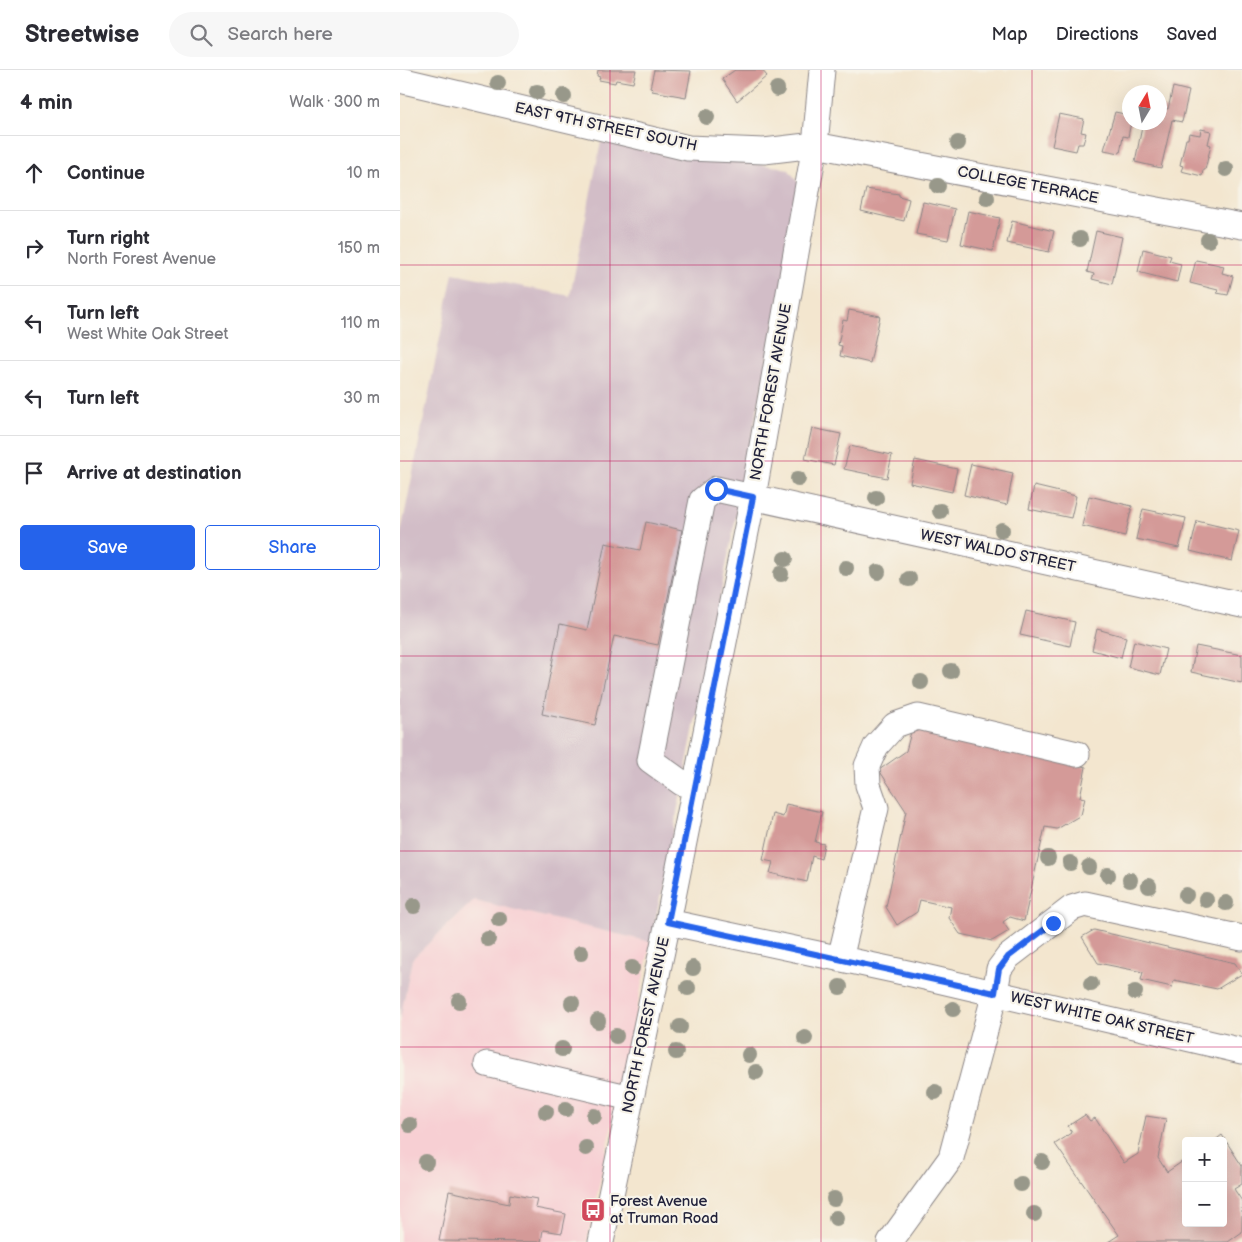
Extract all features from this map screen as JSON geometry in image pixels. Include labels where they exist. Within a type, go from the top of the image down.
[{"type":"street","name":"NORTH FOREST AVENUE","points":[[601,1242],[668,922],[753,497],[815,145],[822,70]]},
{"type":"street","name":"EAST 9TH STREET SOUTH","points":[[400,80],[688,148],[764,151],[815,145]]},
{"type":"street","name":"COLLEGE TERRACE","points":[[815,145],[1242,226]]},
{"type":"street","name":"WEST WALDO STREET","points":[[695,786],[682,782],[650,760],[702,500],[716,489],[1242,605]]},
{"type":"street","points":[[840,959],[876,808],[868,785],[867,766],[876,746],[895,726],[918,717],[1077,754]]},
{"type":"street","points":[[890,1242],[951,1158],[995,993],[999,969],[1008,957],[1072,908],[1085,904],[1242,938]]},
{"type":"street","name":"WEST WHITE OAK STREET","points":[[668,922],[995,993],[1242,1051]]},
{"type":"street","points":[[487,1064],[631,1098]]},
{"type":"shaded area","points":[[601,142],[647,151],[780,167],[789,170],[800,185],[800,196],[651,942],[474,900],[412,959],[400,1020],[400,537],[453,273],[570,296]]},
{"type":"shaded area","points":[[474,900],[651,942],[587,1242],[400,1242],[400,1020],[412,959]]},
{"type":"building","points":[[598,70],[636,70],[633,83],[616,80],[615,83],[599,80],[600,77],[597,76]]},
{"type":"building","points":[[654,70],[691,71],[686,97],[652,91],[653,89],[650,88]]},
{"type":"building","points":[[735,70],[762,70],[767,76],[737,101],[722,79]]},
{"type":"building","points":[[1173,87],[1189,91],[1182,122],[1172,120],[1161,168],[1135,162],[1141,130],[1167,130],[1168,109]]},
{"type":"building","points":[[1115,112],[1122,113],[1122,130],[1129,130],[1128,137],[1123,136],[1120,153],[1104,150]]},
{"type":"building","points":[[1059,114],[1084,119],[1081,132],[1086,133],[1083,144],[1078,144],[1076,151],[1052,146]]},
{"type":"building","points":[[1201,129],[1211,131],[1208,144],[1211,145],[1202,176],[1181,171],[1183,166],[1180,165],[1189,133],[1200,135]]},
{"type":"building","points":[[866,189],[899,194],[899,196],[909,199],[904,221],[861,211]]},
{"type":"building","points":[[923,202],[955,209],[948,240],[916,234]]},
{"type":"building","points":[[968,211],[1000,218],[993,251],[961,244]]},
{"type":"building","points":[[1012,221],[1054,231],[1049,252],[1007,243]]},
{"type":"building","points":[[1096,231],[1122,237],[1112,284],[1092,279],[1094,274],[1087,272]]},
{"type":"building","points":[[1143,249],[1171,256],[1169,261],[1181,264],[1177,282],[1138,272]]},
{"type":"building","points":[[1196,260],[1224,266],[1222,273],[1233,276],[1228,295],[1217,293],[1218,290],[1190,283]]},
{"type":"building","points":[[849,310],[880,316],[870,363],[840,356],[842,346],[838,345],[843,320],[847,321]]},
{"type":"building","points":[[812,428],[841,434],[834,465],[805,459]]},
{"type":"building","points":[[850,446],[892,455],[887,478],[844,469]]},
{"type":"building","points":[[915,460],[957,469],[952,492],[910,483]]},
{"type":"building","points":[[971,464],[1013,473],[1007,505],[964,495]]},
{"type":"building","points":[[1034,486],[1076,496],[1071,518],[1029,509]]},
{"type":"building","points":[[1089,496],[1132,506],[1125,536],[1082,526]]},
{"type":"building","points":[[1143,509],[1186,518],[1179,548],[1136,539]]},
{"type":"building","points":[[1197,521],[1239,531],[1232,561],[1190,551]]},
{"type":"building","points":[[646,522],[682,530],[658,645],[614,636],[595,725],[542,714],[560,624],[587,630],[605,543],[640,550]]},
{"type":"building","points":[[1026,611],[1075,622],[1070,646],[1020,635]]},
{"type":"building","points":[[1097,629],[1126,637],[1121,658],[1092,650]]},
{"type":"building","points":[[1134,641],[1166,649],[1160,675],[1128,667]]},
{"type":"building","points":[[1196,646],[1242,655],[1242,683],[1191,672]]},
{"type":"building","points":[[912,728],[1086,767],[1080,797],[1085,798],[1081,815],[1057,829],[1045,827],[1024,921],[1010,917],[1003,922],[1009,931],[992,941],[960,934],[949,918],[951,907],[920,900],[917,912],[897,925],[886,907],[906,811],[879,770],[906,751]]},
{"type":"building","points":[[786,804],[822,812],[815,842],[824,844],[821,859],[812,856],[807,882],[770,873],[773,862],[763,860],[773,814],[783,817]]},
{"type":"building","points":[[1094,930],[1235,963],[1242,974],[1217,989],[1174,980],[1172,987],[1141,980],[1143,972],[1098,963],[1082,937]]},
{"type":"building","points":[[1085,1115],[1090,1121],[1095,1118],[1124,1163],[1138,1154],[1146,1116],[1166,1119],[1158,1158],[1167,1172],[1182,1162],[1182,1227],[1227,1227],[1227,1143],[1242,1166],[1242,1184],[1234,1189],[1242,1201],[1242,1232],[1228,1242],[1108,1242],[1119,1235],[1055,1144],[1072,1133],[1068,1126]]},
{"type":"building","points":[[449,1191],[509,1204],[510,1194],[537,1199],[535,1208],[566,1214],[562,1233],[543,1230],[541,1242],[439,1241]]},
{"type":"place","name":"Forest Avenue at Truman Road","points":[[593,1210]]},
{"type":"route","points":[[716,489],[753,497],[668,922],[995,993],[999,969],[1008,957],[1053,923]]}]
